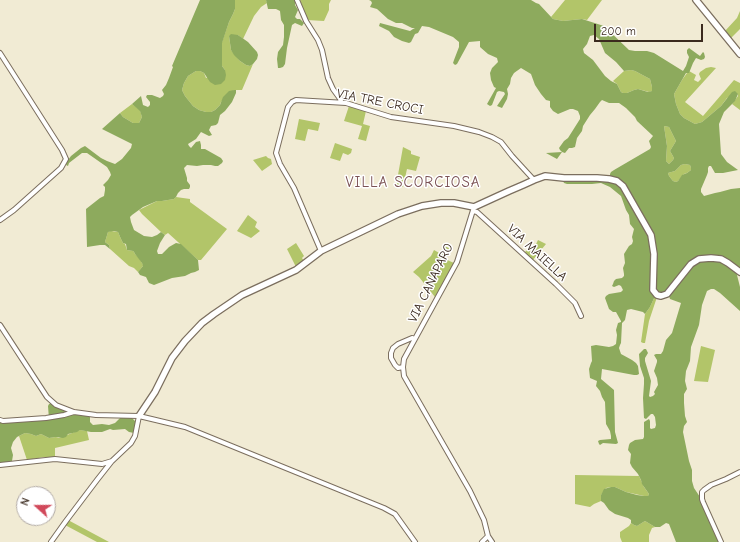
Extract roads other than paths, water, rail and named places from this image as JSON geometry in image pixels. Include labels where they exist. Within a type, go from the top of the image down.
[{"type":"street","points":[[297,0],[306,21],[318,40],[322,50],[328,78],[333,89],[341,100],[340,102]]},
{"type":"street","points":[[696,0],[740,54]]},
{"type":"street","points":[[0,53],[62,150],[66,159],[61,168],[14,210],[0,220]]},
{"type":"street","name":"VIA TRE CROCI","points":[[321,251],[294,188],[280,164],[276,153],[288,107],[292,102],[298,100],[348,103],[391,117],[454,126],[479,132],[493,137],[501,142],[534,180]]},
{"type":"street","points":[[52,542],[70,515],[112,461],[131,443],[135,436],[139,416],[155,392],[172,358],[202,323],[242,295],[296,270],[321,251],[398,214],[431,204],[448,203],[474,209],[545,176],[613,180],[617,181],[623,186],[651,236],[654,254],[653,290],[655,294],[661,296],[667,294],[691,264],[699,259],[721,259],[740,272]]},
{"type":"street","name":"VIA MAIELLA","points":[[474,209],[575,303],[581,316]]},
{"type":"street","name":"VIA CANAPARO","points":[[415,339],[412,338],[398,344],[391,353],[391,358],[398,368],[404,367],[404,359],[415,339],[457,262],[474,209]]},
{"type":"street","points":[[0,325],[47,397],[56,405],[74,412],[96,415],[139,416],[185,427],[384,508],[394,514],[415,542]]},
{"type":"street","points":[[404,367],[404,376],[470,491],[484,520],[488,536],[492,542]]},
{"type":"street","points":[[0,420],[46,418],[74,412]]},
{"type":"street","points":[[0,465],[55,459],[102,464],[112,461]]},
{"type":"street","points":[[721,542],[703,502],[702,492],[711,485],[740,472]]},
{"type":"street","points":[[482,542],[488,536]]},
{"type":"district","name":"VILLA SCORCIOSA","points":[[413,183]]}]
